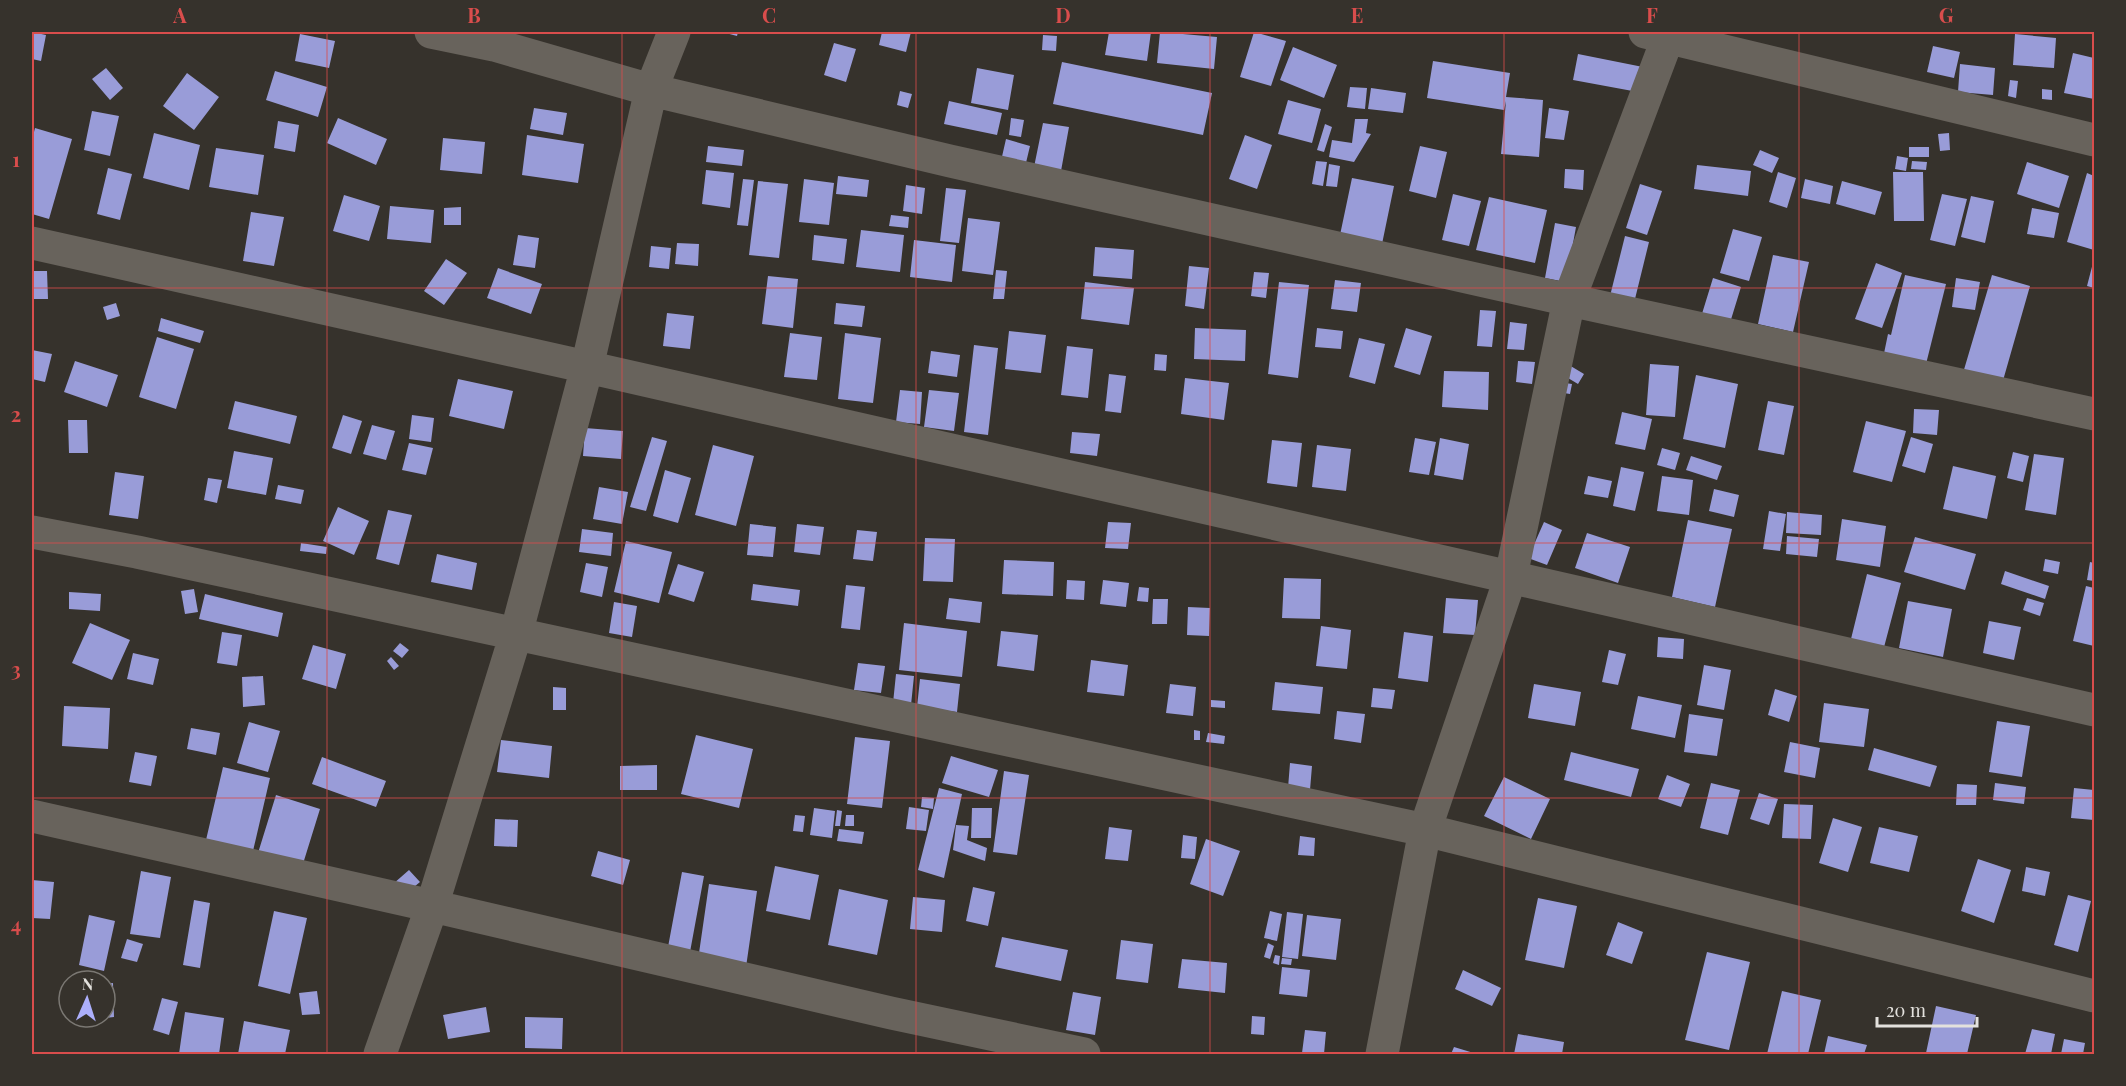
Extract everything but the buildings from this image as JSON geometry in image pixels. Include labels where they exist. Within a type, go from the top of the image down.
[{"type":"street","points":[[431,32],[494,45],[651,90],[962,163],[1569,300],[2094,414]]},
{"type":"street","points":[[380,1054],[432,906],[516,634],[587,367],[651,90],[674,32]]},
{"type":"street","points":[[1382,1054],[1425,830],[1511,576],[1569,300],[1661,33],[2094,140]]},
{"type":"street","points":[[32,243],[1511,576],[2094,710]]},
{"type":"street","points":[[32,532],[138,552],[1425,830],[2094,996]]},
{"type":"street","points":[[32,816],[432,906],[891,1014],[1084,1054]]}]
